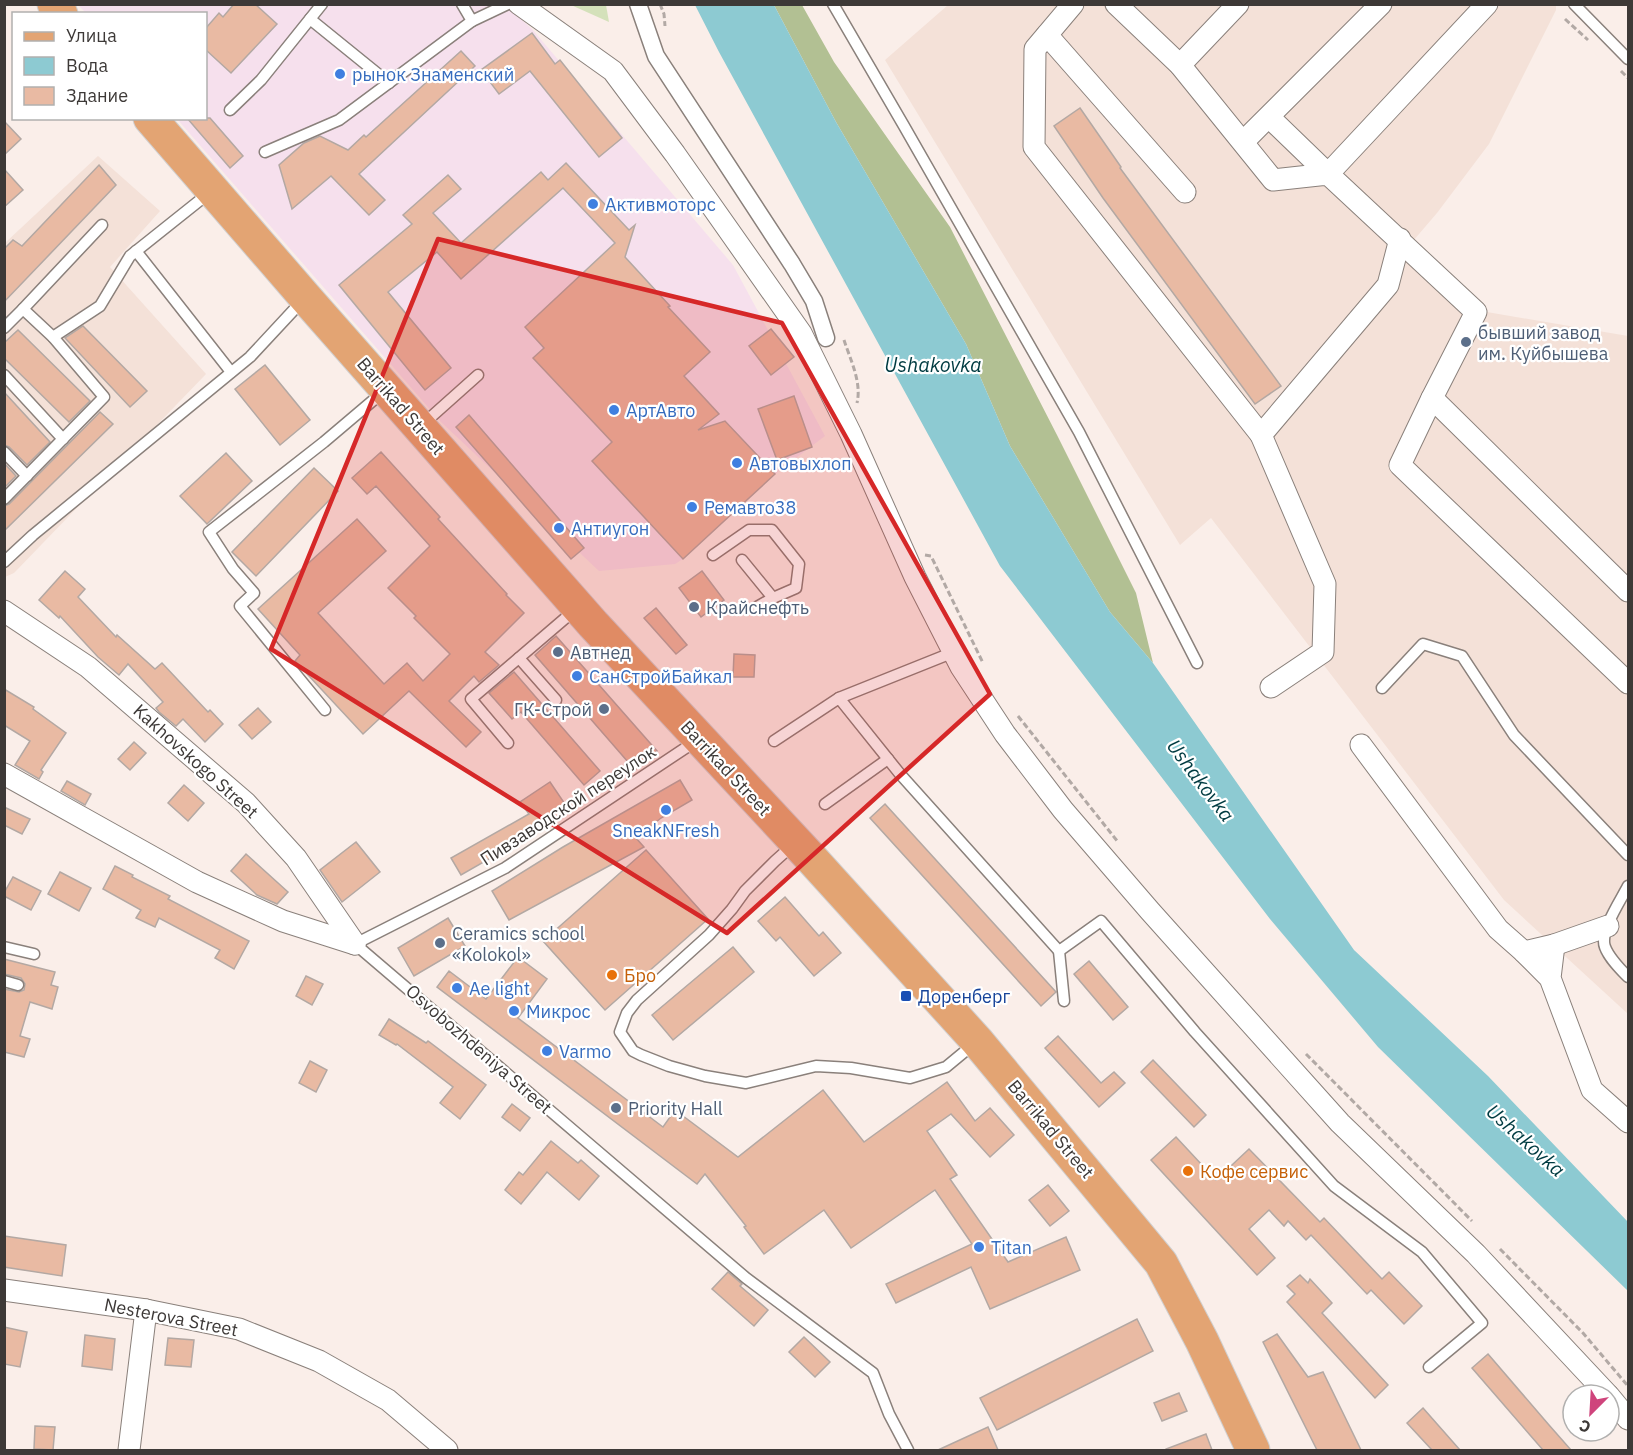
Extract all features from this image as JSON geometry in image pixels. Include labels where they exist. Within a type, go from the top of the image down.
[{"type":"main road","name":"Barrikad Street","points":[[152,120],[578,607],[977,1041],[1161,1263],[1202,1341],[1253,1450]]},
{"type":"street","points":[[519,4],[613,71],[682,164],[801,333],[851,434],[915,577],[961,667],[1005,734],[1063,810],[1340,1123],[1476,1254],[1596,1383]]},
{"type":"street","points":[[638,4],[656,56],[792,264],[814,301],[826,338]]},
{"type":"street","points":[[1073,4],[1035,49],[1034,147],[1262,435],[1325,584],[1323,652],[1271,687]]},
{"type":"street","points":[[1116,4],[1180,64],[1273,180],[1328,174],[1487,4]]},
{"type":"street","points":[[1180,64],[1238,4]]},
{"type":"street","points":[[1244,141],[1381,4]]},
{"type":"street","points":[[1047,35],[1185,192]]},
{"type":"street","points":[[1269,117],[1476,312],[1400,465],[1629,683]]},
{"type":"street","points":[[1262,435],[1388,285],[1400,239]]},
{"type":"street","points":[[1432,398],[1629,591]]},
{"type":"street","name":"Kakhovskogo Street","points":[[4,611],[88,667],[246,803],[296,858],[356,944]]},
{"type":"street","points":[[1361,745],[1498,929],[1550,978],[1592,1090],[1629,1122]]},
{"type":"street","name":"Osvobozhdeniya Street","points":[[4,774],[197,882],[283,921],[356,944]]},
{"type":"street","points":[[1524,952],[1554,945],[1608,926]]},
{"type":"street","points":[[1550,978],[1554,945]]},
{"type":"street","name":"Nesterova Street","points":[[4,1290],[146,1310],[239,1329],[319,1361],[388,1400],[447,1450]]},
{"type":"street","points":[[129,1450],[146,1310]]},
{"type":"lane","points":[[230,110],[261,80],[322,4]]},
{"type":"lane","points":[[462,4],[472,21]]},
{"type":"lane","points":[[265,152],[339,120],[472,21],[508,4]]},
{"type":"lane","points":[[833,4],[1079,432],[1197,663]]},
{"type":"lane","points":[[1574,4],[1629,59]]},
{"type":"lane","points":[[310,19],[389,83]]},
{"type":"lane","points":[[53,337],[100,306],[130,256],[212,191]]},
{"type":"lane","points":[[4,328],[102,225]]},
{"type":"lane","points":[[136,251],[231,372]]},
{"type":"lane","points":[[4,562],[33,535],[250,357],[305,297]]},
{"type":"lane","points":[[4,500],[104,397],[53,337],[23,309]]},
{"type":"lane","points":[[4,375],[63,439]]},
{"type":"lane","points":[[419,428],[478,375]]},
{"type":"lane","points":[[325,710],[240,606],[254,593],[233,569],[209,532],[386,390]]},
{"type":"lane","points":[[4,452],[27,476]]},
{"type":"lane","points":[[713,555],[749,530],[772,530],[799,564],[795,588],[757,608]]},
{"type":"lane","points":[[742,560],[773,598]]},
{"type":"lane","points":[[508,743],[471,699],[578,607]]},
{"type":"lane","points":[[1382,688],[1423,644],[1462,656],[1514,735],[1629,855]]},
{"type":"lane","points":[[774,741],[839,698],[954,652]]},
{"type":"lane","points":[[519,658],[556,700]]},
{"type":"lane","points":[[839,698],[888,759],[1059,951],[1064,1001]]},
{"type":"lane","name":"Пивзаводской переулок","points":[[356,944],[505,868],[699,739]]},
{"type":"lane","points":[[825,804],[888,759]]},
{"type":"lane","points":[[796,842],[745,891],[709,935],[637,1000],[627,1013],[620,1032],[633,1051],[687,1071],[746,1083],[816,1066],[851,1068],[910,1078],[946,1067],[977,1041]]},
{"type":"lane","points":[[1629,886],[1617,906],[1603,941],[1605,948],[1629,977]]},
{"type":"lane","points":[[1059,951],[1101,921],[1203,1040],[1334,1186],[1422,1252],[1482,1323],[1429,1367]]},
{"type":"lane","name":"Osvobozhdeniya Street","points":[[356,944],[746,1278],[873,1373],[889,1414],[908,1450]]},
{"type":"lane","points":[[4,947],[34,954]]},
{"type":"lane","points":[[4,981],[18,985]]},
{"type":"path","points":[[931,556],[983,664]]},
{"type":"path","points":[[1016,713],[1119,843]]},
{"type":"path","points":[[1306,1053],[1477,1226]]},
{"type":"path","points":[[1493,1242],[1583,1333],[1629,1386]]},
{"type":"highlighted area","points":[[438,239],[782,323],[990,694],[727,933],[271,649]]},
{"type":"shaded area","points":[[78,5],[505,5],[532,29],[733,265],[825,436],[775,474],[675,564],[599,571],[441,422],[178,120],[207,120],[207,12],[85,12]]},
{"type":"shaded area","points":[[948,5],[1556,5],[1556,10],[1489,144],[1413,241],[1487,312],[1628,336],[1628,1014],[1504,900],[1211,518],[1180,545],[885,60]]},
{"type":"shaded area","points":[[98,156],[160,211],[110,267],[206,374],[14,573],[5,577],[5,243]]},
{"type":"green space","points":[[571,5],[606,5],[609,22]]},
{"type":"green space","points":[[774,5],[802,5],[834,62],[950,227],[1136,593],[1153,663],[1110,612],[1010,446],[966,344],[836,122]]},
{"type":"water","name":"Ushakovka","points":[[695,5],[774,5],[836,122],[966,344],[1010,446],[1110,612],[1153,663],[1354,950],[1488,1076],[1628,1222],[1628,1291],[1378,1047],[1270,919],[1000,566]]},
{"type":"building","points":[[234,4],[255,4],[277,24],[231,73],[207,51],[207,27],[219,13],[223,17]]},
{"type":"building","points":[[532,33],[555,64],[560,60],[622,138],[599,157],[530,71],[499,94],[481,70]]},
{"type":"building","points":[[461,51],[475,66],[359,174],[385,200],[369,215],[331,176],[292,209],[279,165],[304,143],[320,136],[348,150],[364,135],[366,137]]},
{"type":"building","points":[[1080,108],[1120,168],[1281,386],[1255,404],[1103,198],[1054,126]]},
{"type":"building","points":[[210,118],[243,156],[230,168],[189,120]]},
{"type":"building","points":[[4,121],[21,139],[4,155]]},
{"type":"building","points":[[566,163],[629,230],[635,225],[625,257],[710,352],[684,376],[719,414],[698,430],[725,421],[775,474],[683,559],[592,461],[612,442],[533,358],[544,348],[525,327],[615,243],[563,188],[461,279],[437,252],[388,292],[451,368],[425,390],[339,285],[412,224],[403,215],[448,175],[461,189],[433,213],[461,243],[541,172],[548,180]]},
{"type":"building","points":[[99,165],[116,185],[4,302],[4,249],[13,240],[22,246]]},
{"type":"building","points":[[4,169],[23,190],[4,207]]},
{"type":"building","points":[[83,326],[147,391],[130,407],[65,338]]},
{"type":"building","points":[[771,329],[794,357],[771,375],[749,346]]},
{"type":"building","points":[[18,330],[90,401],[69,422],[4,358],[4,343]]},
{"type":"building","points":[[265,365],[310,420],[280,445],[235,389]]},
{"type":"building","points":[[4,392],[50,442],[27,465],[4,445]]},
{"type":"building","points":[[794,396],[812,447],[777,460],[758,409]]},
{"type":"building","points":[[100,412],[113,424],[4,531],[4,506],[9,504]]},
{"type":"building","points":[[469,415],[584,548],[571,559],[456,427]]},
{"type":"building","points":[[381,452],[440,517],[438,519],[524,613],[485,652],[499,665],[479,682],[474,676],[449,701],[481,732],[466,747],[409,691],[363,734],[295,661],[300,655],[258,609],[357,519],[386,551],[318,613],[384,684],[407,663],[423,681],[450,654],[388,588],[430,546],[376,486],[367,494],[352,478]]},
{"type":"building","points":[[226,453],[252,481],[207,524],[180,496]]},
{"type":"building","points":[[4,463],[16,476],[4,488]]},
{"type":"building","points":[[314,468],[338,491],[256,576],[232,552]]},
{"type":"building","points":[[65,571],[85,589],[78,597],[116,637],[117,635],[155,669],[162,663],[208,712],[210,710],[223,724],[205,742],[183,719],[176,726],[159,712],[156,708],[163,702],[128,664],[119,675],[98,657],[60,616],[59,618],[39,600]]},
{"type":"building","points":[[702,571],[724,600],[701,617],[679,588]]},
{"type":"building","points":[[656,608],[687,645],[676,654],[644,618]]},
{"type":"building","points":[[556,636],[657,751],[635,770],[535,655]]},
{"type":"building","points":[[734,654],[755,655],[754,677],[733,677]]},
{"type":"building","points":[[514,672],[600,771],[584,785],[521,712],[512,719],[489,693]]},
{"type":"building","points":[[4,689],[34,707],[33,709],[66,733],[41,770],[43,772],[39,779],[15,765],[30,741],[4,725]]},
{"type":"building","points":[[258,708],[271,722],[252,739],[239,725]]},
{"type":"building","points":[[134,742],[146,753],[130,770],[118,759]]},
{"type":"building","points":[[680,780],[692,800],[661,818],[636,838],[644,847],[509,920],[492,891]]},
{"type":"building","points":[[67,781],[91,794],[85,805],[61,791]]},
{"type":"building","points":[[550,782],[565,804],[519,836],[522,840],[461,875],[451,858],[529,814],[520,802]]},
{"type":"building","points":[[184,785],[204,803],[188,821],[168,803]]},
{"type":"building","points":[[885,804],[1056,992],[1041,1006],[870,818]]},
{"type":"building","points":[[4,807],[30,819],[22,834],[4,825]]},
{"type":"building","points":[[356,842],[380,872],[342,902],[320,870]]},
{"type":"building","points":[[646,850],[708,919],[605,1010],[543,941]]},
{"type":"building","points":[[246,854],[288,892],[277,904],[257,895],[231,871]]},
{"type":"building","points":[[115,866],[170,896],[168,899],[249,941],[234,969],[215,958],[220,950],[159,918],[155,927],[136,918],[141,910],[103,889]]},
{"type":"building","points":[[60,872],[91,888],[79,911],[48,894]]},
{"type":"building","points":[[13,877],[41,891],[31,910],[4,896]]},
{"type":"building","points":[[785,897],[819,936],[823,932],[841,953],[814,976],[780,937],[776,941],[758,921]]},
{"type":"building","points":[[448,918],[465,946],[414,976],[398,948]]},
{"type":"building","points":[[733,947],[754,972],[673,1040],[652,1015]]},
{"type":"building","points":[[518,957],[547,979],[518,1018],[663,1127],[675,1110],[738,1157],[823,1090],[864,1142],[947,1082],[975,1121],[990,1108],[1014,1135],[990,1157],[951,1114],[927,1131],[957,1175],[950,1179],[1008,1262],[1066,1237],[1080,1270],[990,1309],[971,1267],[896,1303],[886,1284],[972,1244],[935,1190],[851,1248],[824,1210],[764,1254],[744,1227],[746,1226],[705,1174],[697,1184],[437,987],[449,971],[486,999]]},
{"type":"building","points":[[4,959],[55,972],[51,985],[58,987],[52,1009],[30,1002],[20,1036],[30,1039],[24,1057],[4,1052],[4,989],[19,992],[24,990],[25,984],[21,978],[4,974]]},
{"type":"building","points":[[1089,961],[1128,1007],[1113,1020],[1074,974]]},
{"type":"building","points":[[306,976],[323,984],[312,1005],[296,996]]},
{"type":"building","points":[[389,1019],[426,1043],[428,1041],[486,1085],[460,1119],[440,1103],[453,1087],[397,1044],[379,1035]]},
{"type":"building","points":[[1058,1036],[1101,1083],[1114,1072],[1125,1083],[1099,1107],[1045,1048]]},
{"type":"building","points":[[1153,1060],[1206,1115],[1194,1127],[1141,1072]]},
{"type":"building","points":[[310,1061],[327,1070],[316,1092],[299,1083]]},
{"type":"building","points":[[512,1104],[530,1118],[520,1131],[502,1117]]},
{"type":"building","points":[[1176,1137],[1216,1180],[1249,1149],[1320,1222],[1324,1218],[1382,1279],[1389,1272],[1422,1306],[1404,1324],[1371,1290],[1367,1294],[1311,1235],[1306,1240],[1288,1221],[1284,1226],[1269,1210],[1249,1229],[1275,1258],[1257,1275],[1151,1160]]},
{"type":"building","points":[[551,1141],[578,1163],[581,1160],[599,1176],[579,1200],[547,1172],[521,1204],[505,1190],[519,1172],[523,1175]]},
{"type":"building","points":[[1048,1185],[1069,1211],[1050,1226],[1029,1200]]},
{"type":"building","points":[[4,1236],[66,1245],[62,1276],[4,1267]]},
{"type":"building","points":[[728,1272],[742,1284],[740,1286],[768,1310],[754,1326],[712,1289]]},
{"type":"building","points":[[1300,1275],[1308,1283],[1310,1279],[1332,1303],[1322,1313],[1388,1385],[1375,1398],[1287,1302],[1295,1294],[1287,1286]]},
{"type":"building","points":[[1137,1319],[1153,1351],[997,1430],[980,1398]]},
{"type":"building","points":[[4,1327],[27,1332],[20,1367],[4,1364]]},
{"type":"building","points":[[1277,1334],[1308,1377],[1323,1372],[1361,1450],[1317,1450],[1263,1342]]},
{"type":"building","points":[[85,1335],[115,1339],[112,1370],[82,1366]]},
{"type":"building","points":[[804,1337],[830,1362],[815,1377],[789,1352]]},
{"type":"building","points":[[168,1338],[194,1340],[191,1367],[165,1365]]},
{"type":"building","points":[[1488,1354],[1561,1438],[1561,1443],[1565,1443],[1571,1450],[1543,1450],[1472,1368]]},
{"type":"building","points":[[1179,1393],[1187,1411],[1162,1421],[1154,1403]]},
{"type":"building","points":[[1423,1408],[1460,1450],[1432,1450],[1407,1423]]},
{"type":"building","points":[[35,1426],[55,1427],[53,1450],[34,1449]]},
{"type":"building","points":[[988,1427],[998,1450],[938,1450]]},
{"type":"building","points":[[1206,1434],[1212,1450],[1166,1450],[1166,1449]]},
{"type":"place","name":"рынок Знаменский","points":[[340,74]]},
{"type":"place","name":"Активмоторс","points":[[593,204]]},
{"type":"place","name":"бывший завод им. Куйбышева","points":[[1466,342]]},
{"type":"place","name":"АртАвто","points":[[614,410]]},
{"type":"place","name":"Автовыхлоп","points":[[737,463]]},
{"type":"place","name":"Ремавто38","points":[[692,507]]},
{"type":"place","name":"Антиугон","points":[[559,528]]},
{"type":"place","name":"Крайснефть","points":[[694,607]]},
{"type":"place","name":"Автнед","points":[[558,652]]},
{"type":"place","name":"СанСтройБайкал","points":[[577,676]]},
{"type":"place","name":"ГК-Строй","points":[[604,709]]},
{"type":"place","name":"SneakNFresh","points":[[666,810]]},
{"type":"place","name":"Ceramics school «Kolokol»","points":[[440,943]]},
{"type":"place","name":"Бро","points":[[612,975]]},
{"type":"place","name":"Ae light","points":[[457,988]]},
{"type":"place","name":"Доренберг","points":[[906,996]]},
{"type":"place","name":"Микрос","points":[[514,1011]]},
{"type":"place","name":"Varmo","points":[[547,1051]]},
{"type":"place","name":"Priority Hall","points":[[616,1108]]},
{"type":"place","name":"Кофе сервис","points":[[1188,1171]]},
{"type":"place","name":"Titan","points":[[979,1247]]}]
